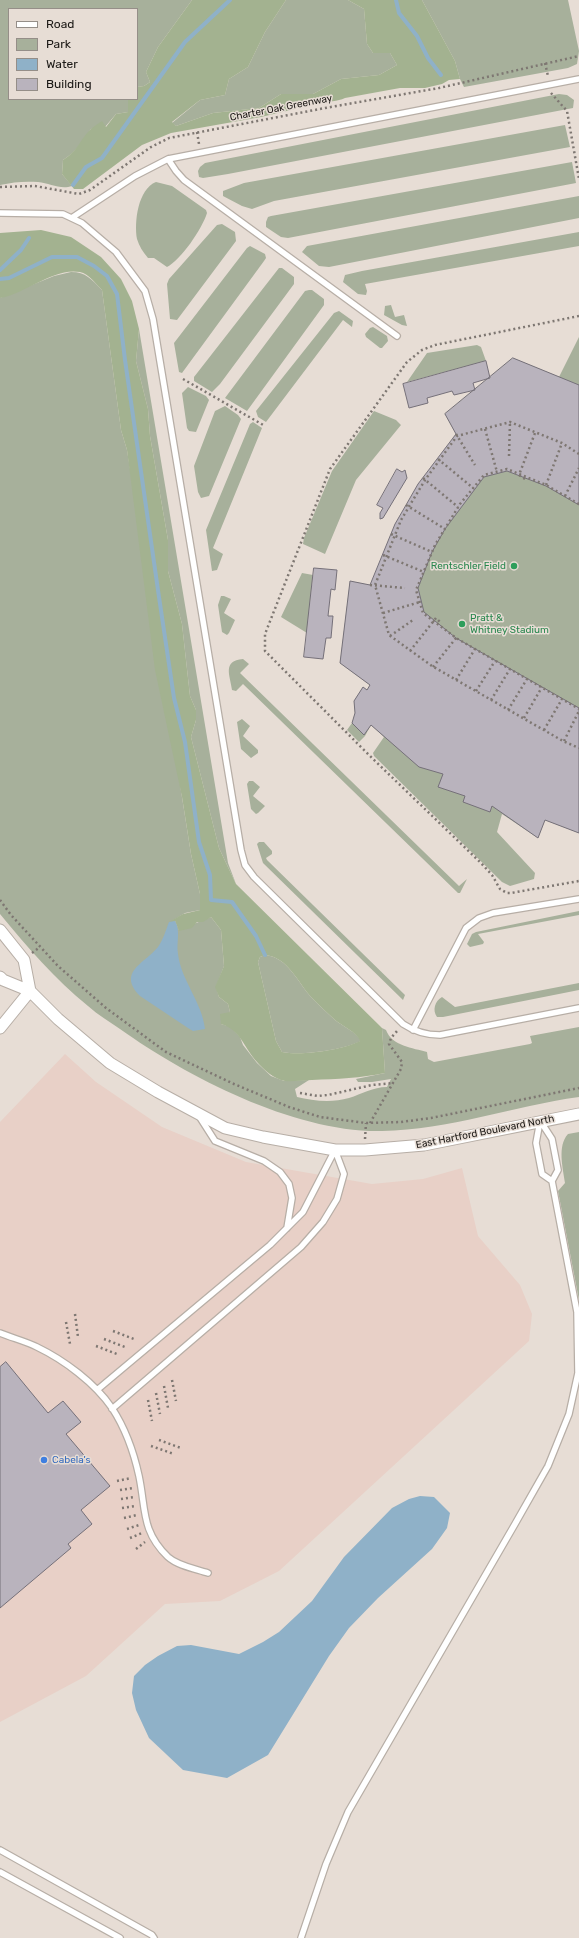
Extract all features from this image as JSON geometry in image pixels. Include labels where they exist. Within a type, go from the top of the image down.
[{"type":"street","points":[[0,930],[24,960],[30,991],[0,1028]]},
{"type":"street","points":[[0,977],[3,980],[30,991]]},
{"type":"street","name":"East Hartford Boulevard North","points":[[30,991],[58,1019],[110,1062],[158,1092],[225,1128],[263,1137],[335,1150],[365,1150],[424,1145],[579,1114]]},
{"type":"lane","points":[[73,217],[135,176],[168,159],[579,79]]},
{"type":"lane","points":[[168,159],[176,172],[184,180],[397,336]]},
{"type":"lane","points":[[0,214],[63,214],[73,217],[116,252],[146,291],[152,319],[233,804],[245,865],[262,886],[403,1024],[412,1030],[426,1035],[440,1035],[579,1008]]},
{"type":"lane","points":[[412,1030],[466,928],[479,918],[493,913],[579,899]]},
{"type":"lane","points":[[196,1112],[215,1141],[264,1161],[284,1176],[289,1184],[292,1198],[287,1228]]},
{"type":"lane","points":[[540,1121],[536,1143],[542,1174],[552,1181]]},
{"type":"lane","points":[[301,1938],[326,1864],[348,1812],[548,1466],[569,1414],[578,1373],[577,1312],[552,1181],[558,1170],[552,1139],[540,1121]]},
{"type":"lane","points":[[96,1390],[270,1245],[303,1212],[335,1150]]},
{"type":"lane","points":[[112,1409],[302,1247],[324,1222],[337,1199],[344,1174],[335,1150]]},
{"type":"lane","points":[[0,1333],[37,1347],[75,1371],[96,1390],[112,1409],[127,1439],[139,1476],[142,1505],[146,1523],[153,1537],[169,1558],[208,1573]]},
{"type":"lane","points":[[0,1850],[152,1935],[154,1938]]},
{"type":"lane","points":[[0,1872],[120,1938]]},
{"type":"path","name":"Charter Oak Greenway","points":[[0,187],[35,186],[82,193],[90,190],[151,147],[169,138],[439,88],[579,56]]},
{"type":"path","points":[[545,63],[547,72]]},
{"type":"path","points":[[551,95],[567,111],[579,179]]},
{"type":"path","points":[[579,316],[434,345],[422,350],[407,362],[330,469],[265,634],[264,646],[265,651],[366,753],[481,863],[503,892],[511,893],[579,881]]},
{"type":"path","points":[[183,379],[265,426]]},
{"type":"path","points":[[509,456],[510,422]]},
{"type":"path","points":[[579,454],[562,443],[510,422],[457,435],[424,479],[392,535],[375,585],[390,636],[433,667],[544,730],[579,748]]},
{"type":"path","points":[[485,429],[497,472]]},
{"type":"path","points":[[520,474],[535,433]]},
{"type":"path","points":[[457,435],[475,465]]},
{"type":"path","points":[[546,485],[562,443]]},
{"type":"path","points":[[439,460],[473,488]]},
{"type":"path","points":[[565,496],[579,468]]},
{"type":"path","points":[[564,741],[579,710],[456,638],[423,613],[416,590],[432,552],[458,507],[484,475],[507,469],[546,485],[579,504]]},
{"type":"path","points":[[520,474],[526,479]]},
{"type":"path","points":[[424,479],[458,507]]},
{"type":"path","points":[[408,506],[445,529]]},
{"type":"path","points":[[392,535],[432,552]]},
{"type":"path","points":[[384,555],[424,572]]},
{"type":"path","points":[[370,585],[405,588]]},
{"type":"path","points":[[383,612],[420,602]]},
{"type":"path","points":[[410,651],[436,618],[440,623]]},
{"type":"path","points":[[390,636],[413,620]]},
{"type":"path","points":[[433,667],[456,638]]},
{"type":"path","points":[[456,680],[475,649]]},
{"type":"path","points":[[476,691],[495,661]]},
{"type":"path","points":[[491,700],[510,669]]},
{"type":"path","points":[[508,710],[527,679]]},
{"type":"path","points":[[524,718],[542,688]]},
{"type":"path","points":[[544,730],[562,699]]},
{"type":"path","points":[[0,900],[11,915],[58,966],[106,1008],[166,1052],[234,1084],[289,1107],[320,1117],[370,1123],[401,1122],[431,1118],[579,1088]]},
{"type":"path","points":[[370,1123],[394,1083],[402,1066],[402,1062],[390,1047],[392,1036]]},
{"type":"path","points":[[300,1094],[318,1096],[328,1095],[372,1084],[394,1083]]},
{"type":"path","points":[[75,1314],[78,1337]]},
{"type":"path","points":[[66,1322],[70,1344]]},
{"type":"path","points":[[113,1331],[134,1338]]},
{"type":"path","points":[[104,1339],[125,1347]]},
{"type":"path","points":[[96,1346],[117,1354]]},
{"type":"path","points":[[172,1380],[176,1401]]},
{"type":"path","points":[[164,1386],[168,1408]]},
{"type":"path","points":[[156,1393],[160,1414]]},
{"type":"path","points":[[148,1400],[152,1421]]},
{"type":"path","points":[[159,1440],[181,1448]]},
{"type":"path","points":[[151,1446],[174,1454]]},
{"type":"path","points":[[118,1481],[139,1476]]},
{"type":"path","points":[[122,1508],[142,1505]]},
{"type":"path","points":[[124,1518],[144,1513]]},
{"type":"path","points":[[127,1529],[146,1523]]},
{"type":"shaded area","name":"Cabela's","points":[[65,1054],[96,1082],[162,1127],[246,1162],[372,1184],[423,1179],[462,1168],[478,1236],[520,1285],[532,1314],[529,1341],[279,1571],[220,1601],[165,1604],[86,1676],[0,1722],[0,1122]]},
{"type":"green space","points":[[0,0],[192,0],[158,47],[146,72],[150,82],[144,86],[138,87],[138,8],[8,8],[8,100],[128,100],[128,112],[116,114],[105,127],[91,129],[75,150],[63,160],[62,174],[72,186],[63,187],[38,182],[14,182],[0,185]]},
{"type":"green space","points":[[192,0],[286,0],[265,32],[248,67],[229,79],[225,95],[200,100],[172,122],[176,126],[213,113],[259,108],[281,94],[313,94],[341,79],[379,75],[397,65],[390,53],[373,53],[367,44],[364,9],[348,0],[422,0],[455,61],[460,79],[449,80],[442,84],[425,88],[400,88],[339,100],[306,104],[295,109],[261,117],[171,133],[142,145],[83,189],[74,189],[62,174],[63,160],[73,152],[93,127],[102,121],[106,127],[116,114],[128,112],[128,100],[138,100],[138,87],[144,86],[150,82],[146,72],[158,47]]},
{"type":"green space","points":[[286,0],[348,0],[364,9],[367,44],[373,53],[390,53],[397,65],[379,75],[341,79],[313,94],[281,94],[259,108],[213,113],[176,126],[172,123],[200,100],[225,95],[229,79],[248,67],[265,32]]},
{"type":"green space","points":[[422,0],[568,0],[579,51],[577,64],[568,68],[464,87],[455,61]]},
{"type":"green space","points":[[559,94],[567,95],[574,100],[573,108],[228,174],[203,178],[199,177],[198,171],[205,163]]},
{"type":"green space","points":[[565,125],[570,147],[274,201],[252,209],[242,206],[223,196],[223,191],[244,183]]},
{"type":"green space","points":[[572,162],[576,183],[288,238],[281,237],[266,227],[268,217],[271,216]]},
{"type":"green space","points":[[156,182],[172,186],[206,210],[207,213],[201,227],[190,243],[178,258],[167,267],[154,258],[148,258],[141,249],[136,232],[137,215],[141,199],[145,191]]},
{"type":"green space","points":[[579,196],[579,218],[329,267],[319,266],[302,252],[307,246]]},
{"type":"green space","points":[[222,224],[235,232],[236,241],[177,320],[170,319],[167,284],[169,279],[217,225]]},
{"type":"green space","points":[[41,230],[71,237],[101,257],[121,279],[132,301],[139,329],[136,361],[148,409],[150,436],[168,540],[168,571],[182,624],[190,696],[196,710],[196,720],[191,737],[219,848],[236,884],[382,1028],[385,1073],[349,1078],[291,1081],[281,1080],[270,1074],[253,1057],[238,1035],[233,1030],[221,1024],[220,1014],[230,1012],[228,1004],[219,997],[215,987],[224,966],[221,930],[211,917],[203,922],[197,922],[192,928],[179,931],[175,921],[169,922],[183,914],[200,910],[200,894],[191,854],[182,797],[155,670],[127,450],[121,430],[102,290],[83,273],[70,272],[60,273],[10,296],[0,298],[0,233]],"holes":[[[265,955],[280,960],[292,972],[312,998],[335,1020],[356,1035],[360,1041],[343,1047],[311,1053],[282,1052],[276,1041],[258,962],[260,957]]]},
{"type":"green space","points":[[579,232],[579,246],[365,284],[367,291],[366,295],[358,294],[343,282],[345,275],[362,271]]},
{"type":"green space","points":[[250,246],[265,254],[266,258],[182,373],[179,372],[174,343]]},
{"type":"green space","points":[[279,268],[282,268],[294,277],[294,284],[220,384],[212,392],[194,381],[194,377]]},
{"type":"green space","points":[[71,272],[81,273],[91,279],[102,290],[121,430],[127,450],[191,854],[200,894],[200,910],[185,913],[172,921],[175,921],[179,930],[211,917],[221,930],[224,966],[216,987],[219,997],[228,1004],[230,1012],[221,1024],[231,1027],[240,1037],[243,1045],[257,1063],[271,1076],[284,1081],[309,1080],[295,1089],[297,1097],[309,1100],[329,1101],[343,1100],[372,1089],[387,1087],[391,1079],[372,1082],[358,1082],[356,1079],[385,1073],[382,1028],[386,1030],[393,1040],[398,1043],[409,1048],[427,1052],[428,1059],[434,1062],[530,1044],[532,1043],[530,1036],[579,1027],[579,1097],[432,1127],[407,1130],[382,1131],[349,1129],[314,1123],[280,1113],[245,1099],[178,1066],[148,1048],[100,1015],[76,996],[53,974],[0,914],[0,298],[54,276]]},
{"type":"green space","points":[[312,290],[324,299],[324,305],[247,411],[225,398],[305,291]]},
{"type":"green space","points":[[391,305],[395,317],[404,315],[407,326],[402,325],[384,315],[385,306]]},
{"type":"green space","points":[[339,311],[353,321],[352,327],[343,320],[266,422],[258,417],[256,411],[334,313]]},
{"type":"green space","points":[[373,327],[387,336],[388,341],[382,348],[366,337],[365,334],[370,328]]},
{"type":"green space","points":[[139,329],[228,863],[236,884],[219,848],[191,737],[196,720],[196,710],[190,696],[182,624],[168,571],[168,540],[150,436],[148,409],[136,361]]},
{"type":"green space","name":"Pratt & Whitney Stadium","points":[[579,337],[579,833],[545,820],[538,838],[502,814],[497,832],[535,873],[534,879],[510,886],[502,882],[374,756],[373,753],[384,737],[371,725],[365,736],[359,742],[347,730],[352,723],[355,713],[354,701],[363,687],[367,690],[370,685],[340,663],[350,581],[370,585],[456,434],[445,414],[513,358],[559,377]]},
{"type":"green space","points":[[477,345],[481,347],[486,361],[407,382],[427,353]]},
{"type":"green space","points":[[188,387],[206,396],[209,400],[196,432],[189,431],[187,428],[182,393]]},
{"type":"green space","points":[[225,406],[238,415],[241,419],[209,496],[201,498],[198,492],[194,466],[215,411]]},
{"type":"green space","points":[[374,411],[396,420],[401,425],[356,480],[325,554],[303,544],[304,538],[332,471]]},
{"type":"green space","points":[[253,422],[262,428],[213,548],[223,554],[217,570],[212,571],[206,530],[250,424]]},
{"type":"green space","points":[[302,573],[313,575],[307,633],[281,617]]},
{"type":"green space","points":[[221,596],[231,599],[224,613],[235,620],[227,635],[222,632],[218,605]]},
{"type":"green space","points":[[243,659],[249,664],[240,673],[459,886],[467,879],[460,893],[458,893],[243,684],[236,691],[232,690],[229,674],[230,666],[236,660]]},
{"type":"green space","points":[[242,719],[250,726],[243,736],[258,750],[258,753],[251,758],[241,749],[237,722]]},
{"type":"green space","points":[[249,781],[253,781],[260,787],[253,796],[265,806],[256,814],[251,809],[247,784]]},
{"type":"green space","points":[[259,842],[264,842],[272,851],[272,854],[266,858],[267,860],[405,995],[403,1000],[263,863],[257,844]]},
{"type":"green space","points":[[579,911],[579,915],[478,934],[484,942],[483,944],[470,947],[467,944],[472,934],[476,932]]},
{"type":"green space","points":[[265,955],[280,960],[292,972],[312,998],[335,1020],[349,1029],[361,1041],[343,1047],[311,1053],[282,1052],[276,1041],[258,962],[260,957]]},
{"type":"green space","points":[[579,983],[579,990],[443,1017],[437,1017],[435,1014],[436,1003],[442,997],[455,1007]]},
{"type":"green space","points":[[579,1132],[579,1300],[558,1191],[565,1183],[562,1164],[562,1151],[565,1139],[568,1134]]},
{"type":"water","points":[[175,921],[178,929],[180,964],[200,1010],[205,1029],[193,1031],[188,1028],[140,996],[131,981],[132,974],[135,969],[160,944],[169,922]]},
{"type":"water","points":[[420,1496],[434,1497],[450,1513],[447,1528],[432,1549],[378,1598],[349,1628],[329,1656],[268,1755],[227,1778],[183,1770],[149,1738],[136,1710],[132,1693],[134,1676],[145,1665],[177,1646],[191,1645],[239,1654],[263,1642],[279,1632],[312,1601],[344,1557],[392,1508],[409,1499]]},
{"type":"building","name":"Pratt & Whitney Stadium","points":[[513,358],[579,385],[579,505],[546,486],[507,471],[484,477],[445,529],[432,552],[418,588],[424,612],[456,638],[579,708],[579,833],[545,820],[538,838],[492,806],[490,812],[463,802],[465,796],[438,787],[443,774],[419,767],[371,725],[364,735],[352,723],[355,713],[354,701],[363,687],[367,690],[370,685],[340,663],[350,581],[370,585],[395,524],[418,484],[456,434],[445,414]]},
{"type":"building","points":[[486,361],[490,378],[473,383],[475,390],[454,395],[452,391],[427,398],[428,403],[409,408],[403,384]]},
{"type":"building","points":[[397,469],[402,472],[405,470],[407,478],[383,518],[380,519],[380,513],[383,508],[377,505]]},
{"type":"building","points":[[314,568],[337,570],[335,590],[331,589],[328,616],[333,616],[331,638],[326,638],[323,659],[304,657]]},
{"type":"building","name":"Cabela's","points":[[6,1362],[48,1413],[63,1401],[81,1422],[66,1434],[110,1486],[81,1510],[92,1524],[68,1544],[71,1548],[0,1608],[0,1367]]},
{"type":"waterway","points":[[73,185],[86,167],[102,158],[185,42],[230,0]]},
{"type":"waterway","points":[[396,0],[399,13],[417,36],[428,58],[441,75]]},
{"type":"waterway","points":[[0,270],[21,250],[29,238]]},
{"type":"waterway","points":[[0,279],[9,278],[52,257],[77,257],[94,266],[107,276],[117,294],[125,360],[174,698],[185,742],[199,842],[210,875],[211,900],[232,902],[256,936],[265,955]]},
{"type":"place","name":"Rentschler Field","points":[[514,566]]},
{"type":"place","name":"Pratt & Whitney Stadium","points":[[462,624]]},
{"type":"place","name":"Cabela's","points":[[44,1460]]}]
